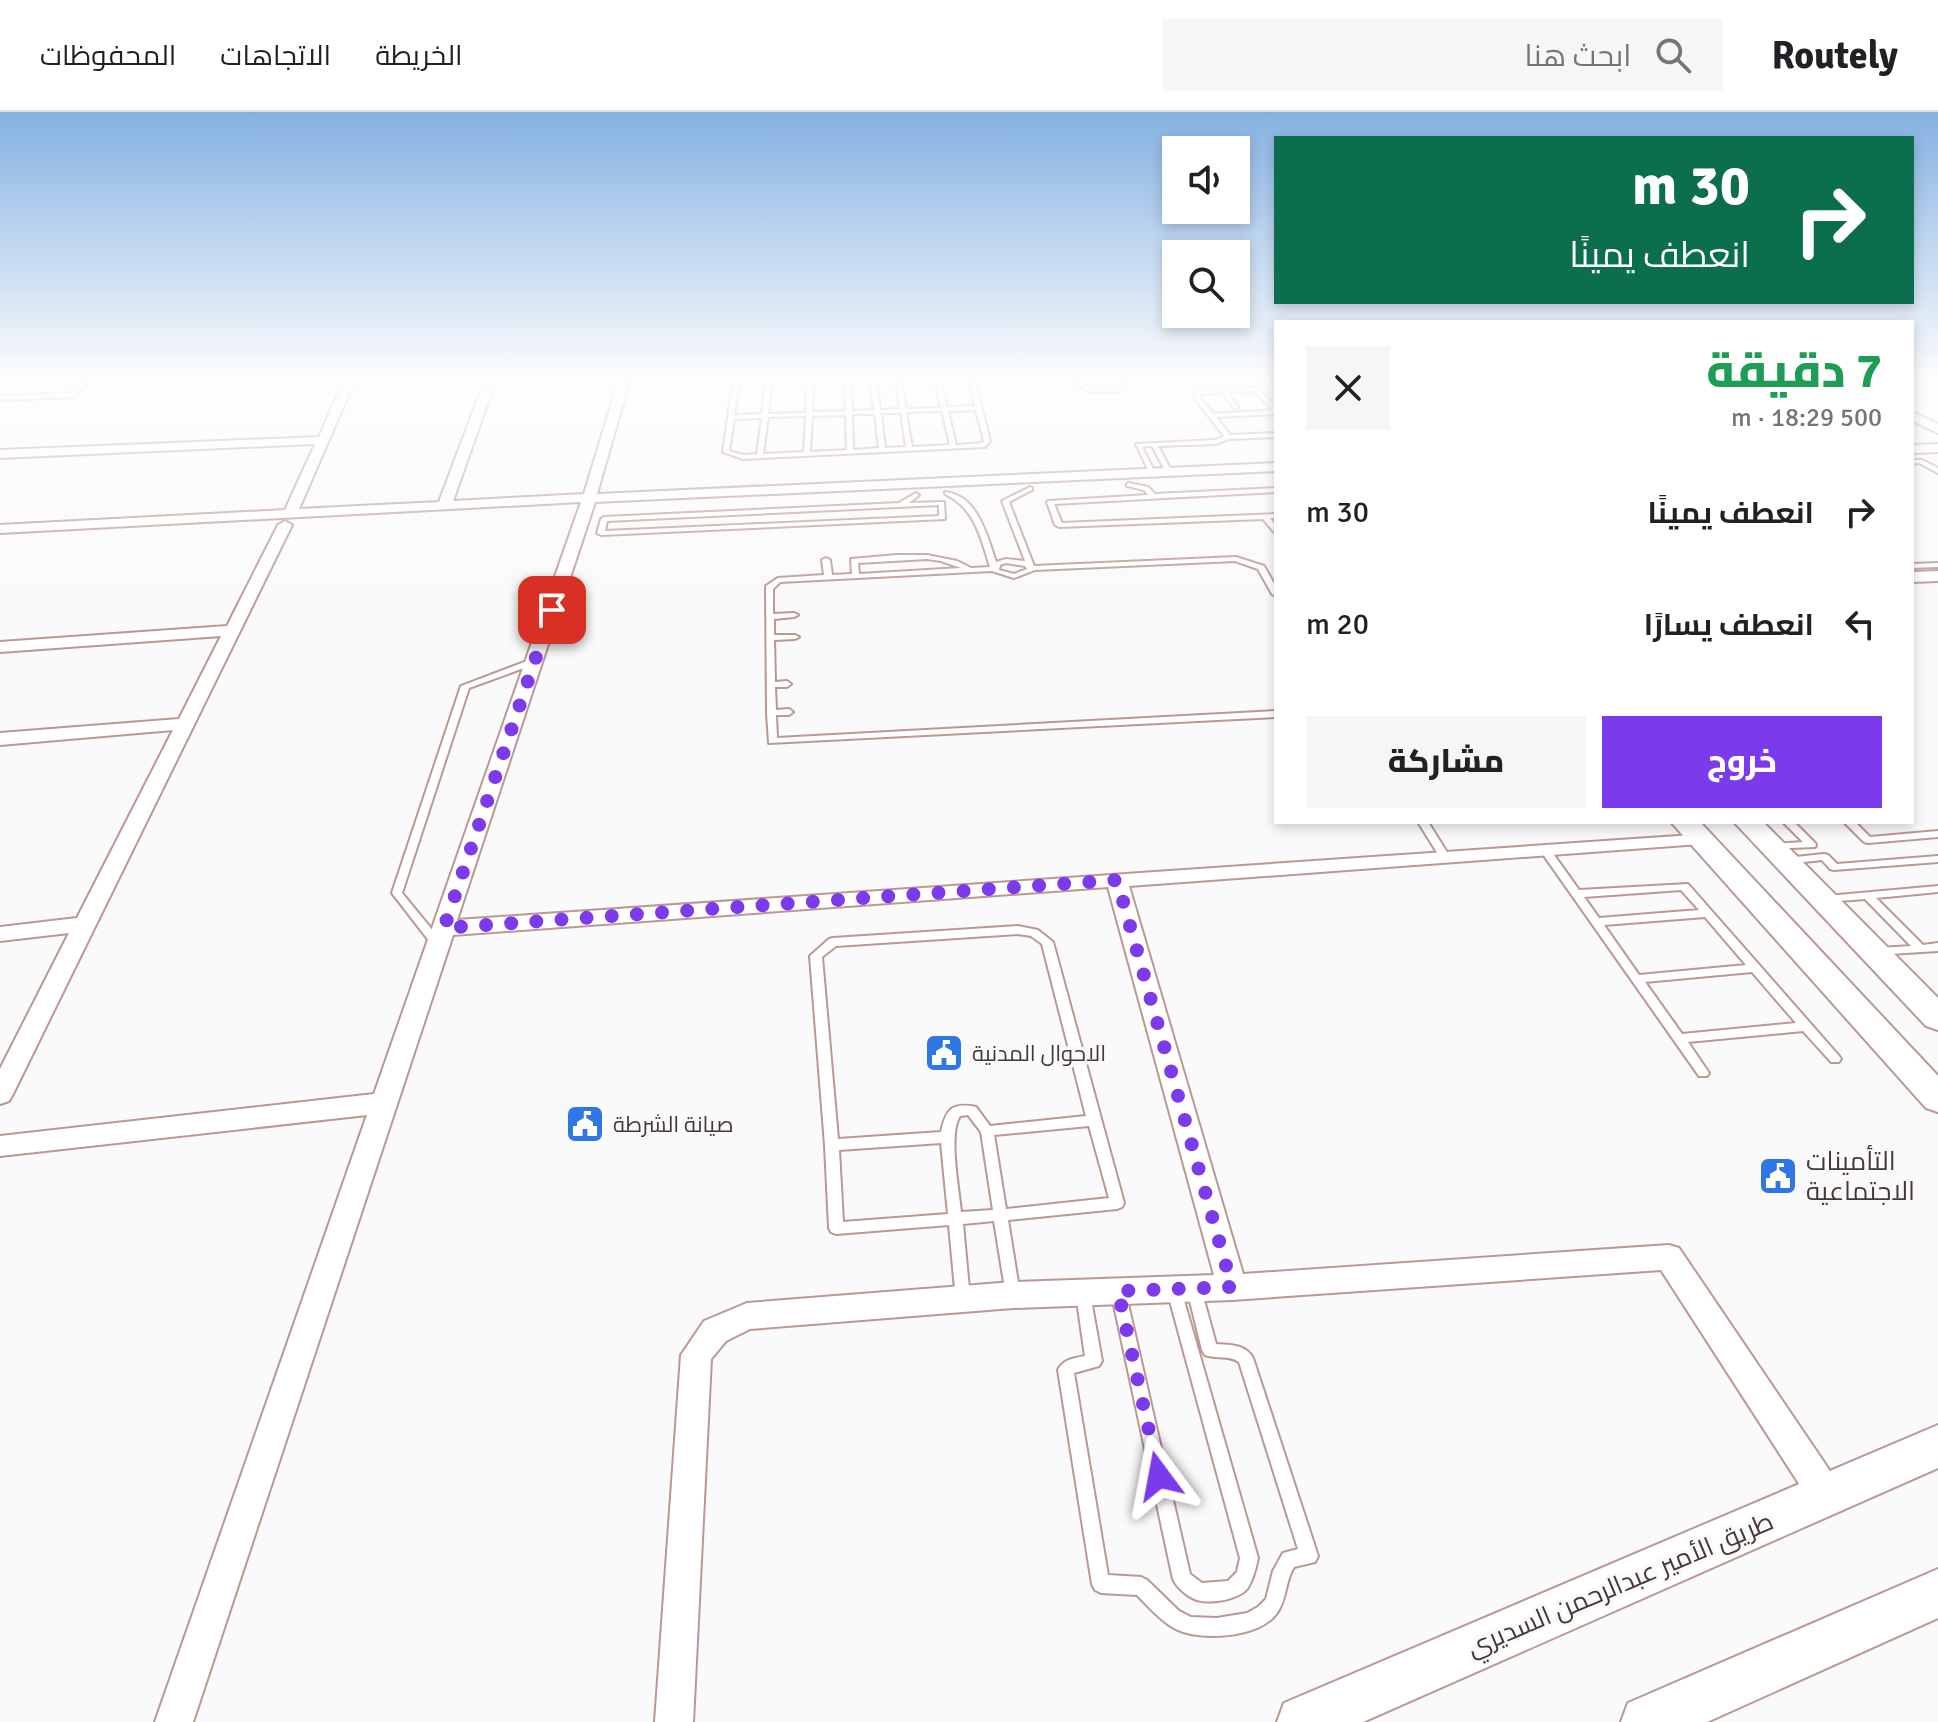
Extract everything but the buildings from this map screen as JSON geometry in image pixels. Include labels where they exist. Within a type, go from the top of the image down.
[{"type":"main road","points":[[1751,824],[1782,843],[1823,900],[1938,1018]]},
{"type":"main road","points":[[1692,830],[1938,1099]]},
{"type":"main road","name":"طريق الأمير عبدالرحمن السديري","points":[[1303,1722],[1938,1446]]},
{"type":"main road","points":[[1647,1722],[1938,1593]]},
{"type":"street","points":[[0,1094],[316,457]]},
{"type":"street","points":[[444,506],[462,457]]},
{"type":"street","points":[[174,1722],[535,661],[601,457]]},
{"type":"street","points":[[0,529],[287,519],[1274,467]]},
{"type":"street","points":[[0,539],[444,506],[587,504],[640,507],[1129,485],[1162,475],[1274,478]]},
{"type":"street","points":[[1914,577],[1938,576]]},
{"type":"street","points":[[0,647],[232,630]]},
{"type":"street","points":[[0,739],[185,724]]},
{"type":"street","points":[[441,936],[1117,880],[1545,850],[1692,830]]},
{"type":"street","points":[[1117,880],[1232,1287]]},
{"type":"street","points":[[0,934],[85,924]]},
{"type":"street","points":[[0,1146],[384,1103]]},
{"type":"street","points":[[674,1722],[696,1355],[715,1331],[747,1316],[1013,1295],[1232,1287],[1669,1257],[1826,1495]]},
{"type":"lane","points":[[1146,457],[1162,475]]},
{"type":"lane","points":[[1157,457],[1162,475]]},
{"type":"lane","points":[[1914,462],[1920,461],[1938,471]]},
{"type":"lane","points":[[1129,485],[1146,488],[1153,496]]},
{"type":"lane","points":[[1030,489],[1005,501],[1031,568]]},
{"type":"lane","points":[[1274,490],[1050,502],[1059,525],[1274,516]]},
{"type":"lane","points":[[947,493],[964,501],[976,517],[994,569],[1001,575],[1014,576],[1025,574],[1031,568]]},
{"type":"lane","points":[[901,505],[916,495]]},
{"type":"lane","points":[[942,503],[943,518],[601,533],[604,519],[901,505],[942,503]]},
{"type":"lane","points":[[640,507],[655,516]]},
{"type":"lane","points":[[1265,517],[1274,528]]},
{"type":"lane","points":[[856,576],[854,561],[943,558],[969,569]]},
{"type":"lane","points":[[1274,591],[1261,568],[1236,559],[1031,568],[1012,560],[1001,562],[994,569],[778,580],[772,584],[770,617],[772,741],[1274,714]]},
{"type":"lane","points":[[826,560],[828,577]]},
{"type":"lane","points":[[1914,566],[1938,565]]},
{"type":"lane","points":[[770,617],[794,615]]},
{"type":"lane","points":[[770,638],[795,637]]},
{"type":"lane","points":[[441,936],[397,893],[465,686],[535,661]]},
{"type":"lane","points":[[771,685],[787,684]]},
{"type":"lane","points":[[771,713],[789,712]]},
{"type":"lane","points":[[1424,824],[1445,857]]},
{"type":"lane","points":[[1851,824],[1868,840],[1938,834]]},
{"type":"lane","points":[[1782,843],[1824,857],[1834,867],[1938,859]]},
{"type":"lane","points":[[1545,850],[1703,1073]]},
{"type":"lane","points":[[1576,894],[1684,886],[1835,1059]]},
{"type":"lane","points":[[1823,900],[1938,889]]},
{"type":"lane","points":[[1868,896],[1921,949]]},
{"type":"lane","points":[[1595,922],[1708,913]]},
{"type":"lane","points":[[1018,930],[1041,936],[1047,942],[1094,1120],[1117,1203],[1001,1216],[836,1228],[816,956],[833,942],[1018,930]]},
{"type":"lane","points":[[1874,952],[1938,947]]},
{"type":"lane","points":[[1636,979],[1755,968]]},
{"type":"lane","points":[[1678,1039],[1806,1026]]},
{"type":"lane","points":[[963,1300],[947,1137],[951,1117],[957,1111],[971,1110],[987,1131],[1013,1295]]},
{"type":"lane","points":[[987,1131],[1094,1120]]},
{"type":"lane","points":[[832,1145],[947,1137]]},
{"type":"lane","points":[[1118,1291],[1182,1579],[1199,1592],[1234,1589],[1245,1579],[1249,1558],[1184,1289]]},
{"type":"lane","points":[[1083,1292],[1094,1361],[1066,1370],[1101,1584],[1141,1586],[1177,1622],[1202,1630],[1257,1621],[1273,1604],[1280,1571],[1289,1559],[1309,1556],[1245,1358],[1237,1352],[1210,1350],[1184,1289]]},
{"type":"place","name":"الاحوال المدنية","points":[[944,1053]]},
{"type":"place","name":"صيانة الشرطة","points":[[585,1124]]},
{"type":"place","name":"التأمينات الاجتماعية","points":[[1778,1176]]},
{"type":"route","points":[[552,610],[444,928],[1117,880],[1232,1287],[1118,1291],[1159,1476]]}]
